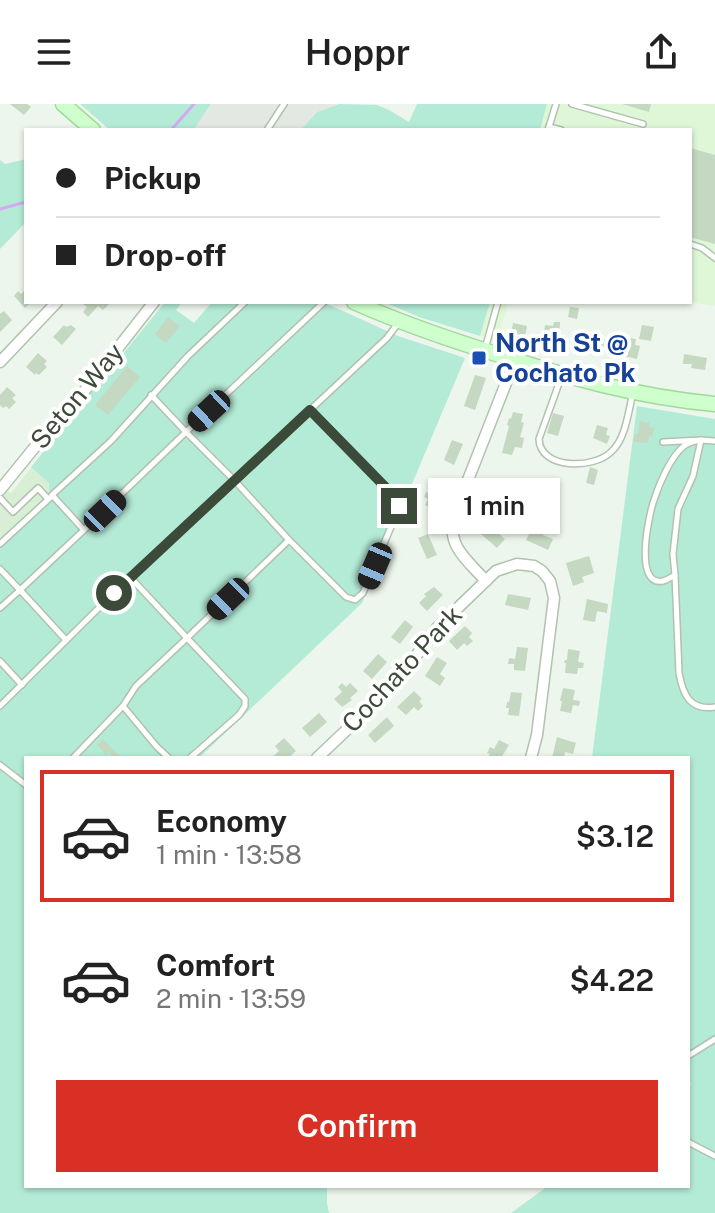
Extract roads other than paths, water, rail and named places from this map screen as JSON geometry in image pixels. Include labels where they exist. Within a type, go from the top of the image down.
[{"type":"main road","points":[[63,104],[91,128]]},
{"type":"main road","points":[[359,304],[399,321],[562,375],[634,392],[715,404]]},
{"type":"street","points":[[0,362],[55,304]]},
{"type":"street","name":"Seton Way","points":[[0,490],[51,426],[82,394],[152,304]]},
{"type":"street","points":[[486,581],[456,547],[452,525],[515,360]]},
{"type":"street","name":"Cochato Park","points":[[319,756],[401,677],[435,630],[486,581],[501,568],[523,564],[542,571],[552,586],[554,598],[537,735],[532,756]]},
{"type":"lane","points":[[268,128],[284,104]]},
{"type":"lane","points":[[548,128],[556,104]]},
{"type":"lane","points":[[572,104],[643,124]]},
{"type":"lane","points":[[608,114],[611,104]]},
{"type":"lane","points":[[692,245],[715,258]]},
{"type":"lane","points":[[0,544],[104,447],[195,349],[243,304]]},
{"type":"lane","points":[[0,608],[322,304]]},
{"type":"lane","points":[[484,350],[497,304]]},
{"type":"lane","points":[[0,706],[130,577],[387,338],[399,321]]},
{"type":"lane","points":[[562,375],[539,439],[539,449],[547,457],[562,462],[587,464],[602,460],[611,453],[618,445],[634,392]]},
{"type":"lane","points":[[151,395],[347,598],[357,599],[363,593],[399,506],[396,498],[310,410]]},
{"type":"lane","points":[[675,575],[663,581],[648,574],[646,547],[649,519],[669,467],[683,447],[701,440]]},
{"type":"lane","points":[[701,440],[693,476],[678,509],[673,554],[679,673],[690,702],[704,708],[715,707]]},
{"type":"lane","points":[[663,442],[715,441]]},
{"type":"lane","points":[[0,498],[13,512],[38,488],[84,530]]},
{"type":"lane","points":[[75,756],[123,706],[136,686],[289,540]]},
{"type":"lane","points":[[0,569],[66,640]]},
{"type":"lane","points":[[130,577],[245,699],[245,706],[239,715],[192,756]]},
{"type":"lane","points":[[0,661],[22,685]]},
{"type":"lane","points":[[123,706],[167,756]]},
{"type":"lane","points":[[0,765],[24,783]]},
{"type":"lane","points":[[690,1055],[715,1039]]},
{"type":"lane","points":[[690,1143],[715,1156]]},
{"type":"waterway","points":[[173,128],[194,104]]},
{"type":"waterway","points":[[0,209],[24,203]]},
{"type":"place","name":"North St @ Cochato Pk","points":[[479,358]]}]
